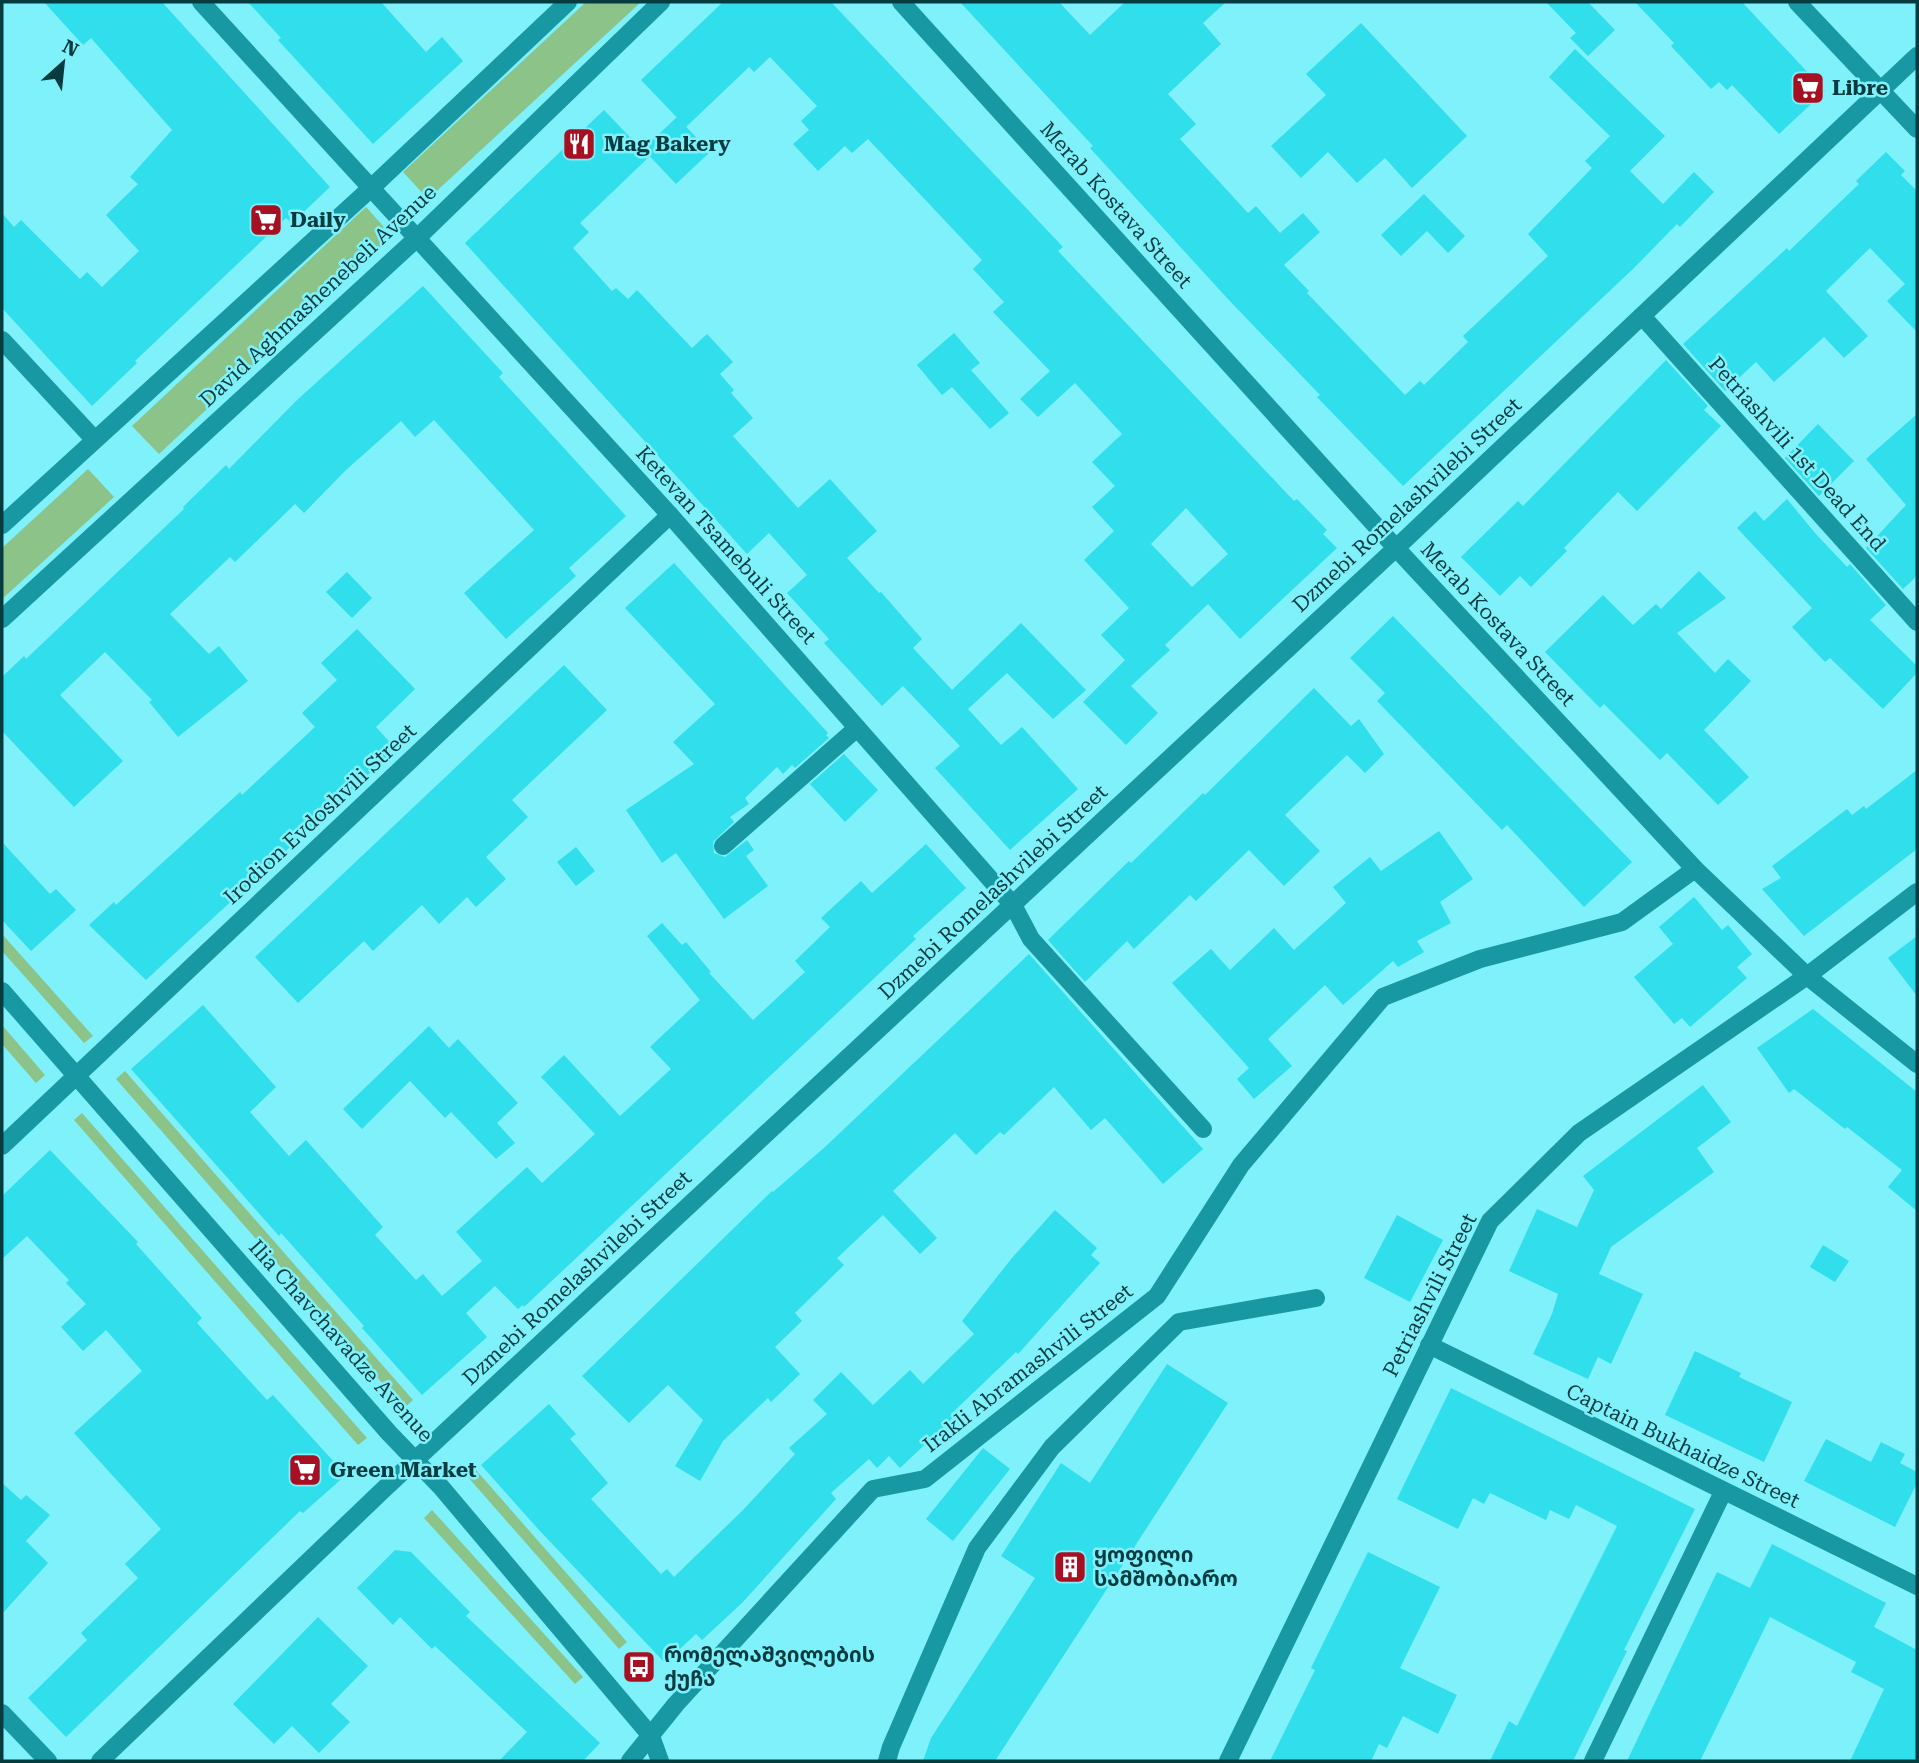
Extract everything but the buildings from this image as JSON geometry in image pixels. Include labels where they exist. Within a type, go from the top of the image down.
[{"type":"street","name":"Ketevan Tsamebuli Street","points":[[201,2],[670,515],[1013,905],[1031,939],[1203,1129]]},
{"type":"street","name":"David Aghmashenebeli Avenue","points":[[2,525],[370,189],[568,2]]},
{"type":"street","name":"David Aghmashenebeli Avenue","points":[[2,619],[416,239],[661,2]]},
{"type":"street","name":"Merab Kostava Street","points":[[901,2],[1396,548],[1695,869],[1807,975],[1917,1064]]},
{"type":"street","points":[[1797,2],[1917,129]]},
{"type":"street","name":"Dzmebi Romelashvilebi Street","points":[[100,1761],[416,1460],[1396,548],[1917,56]]},
{"type":"street","name":"Petriashvili 1st Dead End","points":[[1642,316],[1917,622]]},
{"type":"street","points":[[2,340],[94,439]]},
{"type":"street","name":"Irodion Evdoshvili Street","points":[[2,1146],[670,515]]},
{"type":"street","points":[[723,846],[857,728]]},
{"type":"street","name":"Irakli Abramashvili Street","points":[[630,1761],[676,1704],[873,1489],[925,1479],[1157,1296],[1241,1165],[1383,996],[1480,959],[1622,922],[1695,869]]},
{"type":"street","name":"Petriashvili Street","points":[[1228,1761],[1490,1221],[1579,1133],[1807,975],[1917,892]]},
{"type":"street","name":"Ilia Chavchavadze Avenue","points":[[2,991],[380,1423],[441,1487],[651,1736],[660,1761]]},
{"type":"street","points":[[887,1761],[891,1746],[977,1548],[1052,1447],[1179,1322],[1316,1298]]},
{"type":"street","name":"Captain Bukhaidze Street","points":[[1429,1345],[1917,1586]]},
{"type":"street","points":[[1593,1761],[1723,1492]]},
{"type":"street","points":[[2,1713],[48,1761]]},
{"type":"green space","points":[[586,2],[641,2],[428,199],[403,172]]},
{"type":"green space","points":[[366,207],[392,236],[159,454],[132,426]]},
{"type":"green space","points":[[88,469],[114,497],[2,599],[2,548]]},
{"type":"green space","points":[[2,934],[93,1036],[84,1043],[2,951]]},
{"type":"green space","points":[[2,1025],[45,1075],[36,1083],[2,1044]]},
{"type":"green space","points":[[125,1071],[413,1400],[404,1408],[116,1079]]},
{"type":"green space","points":[[82,1113],[367,1438],[358,1445],[74,1120]]},
{"type":"green space","points":[[475,1469],[627,1642],[619,1649],[467,1476]]},
{"type":"green space","points":[[432,1510],[583,1677],[575,1684],[424,1518]]},
{"type":"place","name":"Libre","points":[[1808,88]]},
{"type":"place","name":"Mag Bakery","points":[[579,144]]},
{"type":"place","name":"Daily","points":[[266,220]]},
{"type":"place","name":"Green Market","points":[[305,1470]]},
{"type":"place","name":"ყოფილი სამშობიარო","points":[[1070,1567]]},
{"type":"place","name":"რომელაშვილების ქუჩა","points":[[639,1667]]}]
